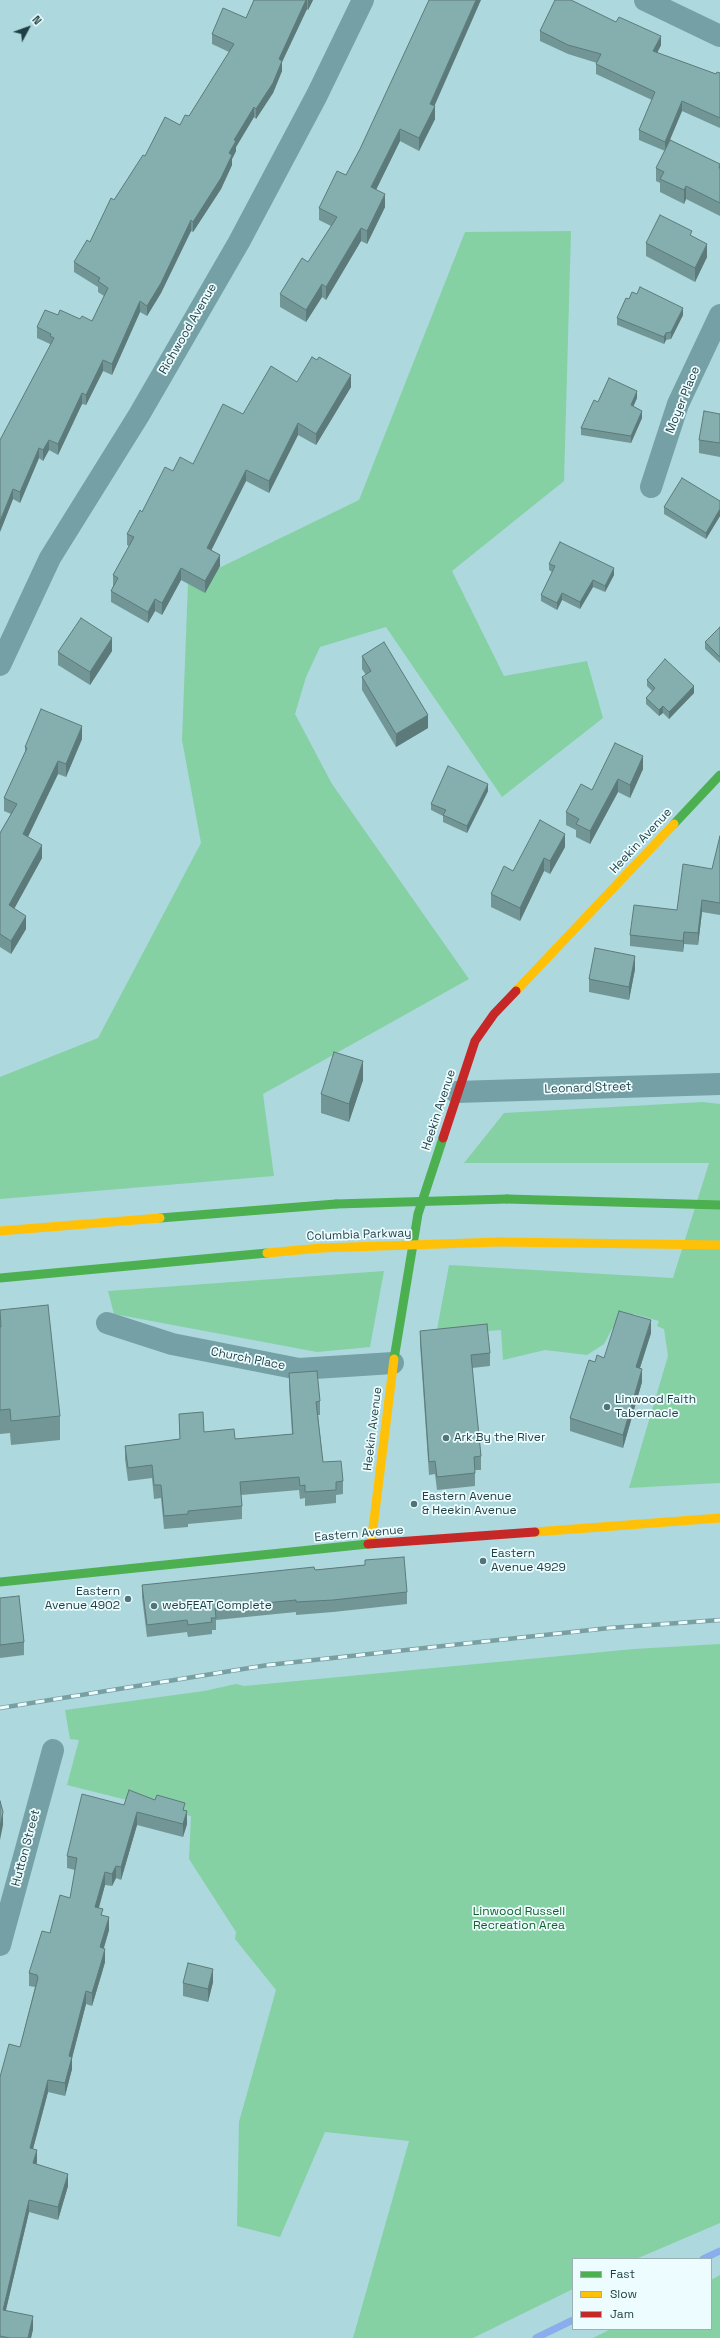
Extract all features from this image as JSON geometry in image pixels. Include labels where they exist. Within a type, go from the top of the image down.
[{"type":"main road","name":"Heekin Avenue","points":[[371,1544],[393,1363],[418,1214],[456,1092],[475,1041],[494,1014],[720,775]]},
{"type":"main road","points":[[0,1231],[336,1204],[507,1199],[720,1205]]},
{"type":"main road","name":"Columbia Parkway","points":[[0,1278],[321,1248],[499,1242],[720,1245]]},
{"type":"main road","name":"Eastern Avenue","points":[[0,1582],[371,1544],[720,1518]]},
{"type":"street","name":"Richwood Avenue","points":[[1,658],[50,558],[138,415],[239,242],[318,95],[363,0]]},
{"type":"street","points":[[645,0],[720,36]]},
{"type":"street","name":"Moyer Place","points":[[651,487],[678,404],[720,315]]},
{"type":"street","name":"Leonard Street","points":[[456,1092],[720,1084]]},
{"type":"street","name":"Church Place","points":[[107,1323],[172,1344],[299,1369],[393,1363]]},
{"type":"street","name":"Hutton Street","points":[[0,1945],[53,1750]]},
{"type":"green space","points":[[571,231],[564,481],[452,571],[504,676],[587,661],[603,718],[502,797],[386,627],[320,647],[306,677],[295,714],[332,784],[469,979],[263,1094],[274,1176],[0,1199],[0,1077],[98,1038],[201,843],[182,740],[188,583],[359,500],[465,232]]},
{"type":"green space","points":[[703,1102],[720,1104],[720,1483],[629,1488],[668,1356],[664,1329],[657,1326],[659,1321],[634,1314],[612,1329],[604,1344],[587,1355],[545,1350],[503,1360],[501,1330],[436,1335],[449,1265],[673,1278],[709,1163],[464,1163],[504,1113]]},
{"type":"green space","points":[[384,1271],[370,1347],[317,1352],[114,1314],[108,1291]]},
{"type":"green space","name":"Linwood Russell Recreation Area","points":[[720,1644],[720,2223],[638,2258],[572,2258],[572,2289],[473,2338],[353,2338],[409,2141],[325,2132],[280,2237],[237,2226],[239,2122],[276,1990],[235,1939],[236,1932],[189,1859],[191,1816],[67,1785],[79,1740],[70,1739],[65,1710],[204,1691],[236,1684],[244,1686],[634,1649]]},
{"type":"green space","points":[[720,2275],[720,2338],[593,2338],[609,2330],[712,2330],[712,2279]]},
{"type":"building","points":[[254,0],[306,0],[279,59],[282,61],[273,83],[256,109],[254,107],[234,140],[236,141],[229,153],[232,155],[221,178],[193,222],[191,220],[161,283],[147,306],[140,301],[112,364],[103,360],[86,395],[82,393],[58,444],[49,440],[43,450],[39,448],[20,492],[13,489],[0,521],[0,440],[54,338],[50,336],[51,334],[37,327],[45,310],[58,315],[60,310],[80,319],[82,316],[92,321],[108,288],[98,281],[100,278],[74,262],[87,240],[90,242],[111,198],[114,200],[143,155],[145,156],[165,117],[180,125],[185,115],[189,116],[234,44],[212,34],[223,8],[246,18]]},
{"type":"building","points":[[429,0],[476,0],[430,104],[435,106],[419,138],[400,129],[371,187],[385,194],[367,231],[361,228],[326,287],[322,284],[306,310],[280,294],[302,258],[308,262],[337,217],[319,208],[337,171],[346,175],[360,149]]},
{"type":"building","points":[[555,0],[571,0],[616,22],[619,17],[661,36],[653,51],[716,74],[717,72],[720,73],[720,118],[682,101],[665,142],[639,130],[655,92],[596,64],[601,54],[568,45],[540,31]]},
{"type":"building","points":[[670,140],[720,164],[720,203],[686,186],[684,190],[660,179],[664,172],[656,168]]},
{"type":"building","points":[[660,215],[692,231],[690,235],[707,244],[695,268],[646,243]]},
{"type":"building","points":[[640,287],[683,308],[671,332],[666,333],[664,337],[617,318],[626,298],[629,299],[632,292],[637,294]]},
{"type":"building","points":[[312,357],[317,360],[319,357],[351,375],[316,434],[298,423],[269,481],[246,470],[207,548],[220,555],[205,581],[181,568],[162,603],[155,599],[148,612],[111,591],[118,578],[113,575],[134,537],[127,534],[140,510],[142,512],[165,467],[173,471],[180,457],[193,464],[223,404],[243,414],[271,366],[297,382]]},
{"type":"building","points":[[609,378],[637,391],[631,405],[642,411],[631,436],[581,428],[594,400],[598,402]]},
{"type":"building","points":[[704,411],[720,414],[720,443],[699,440]]},
{"type":"building","points":[[682,478],[720,501],[720,509],[706,533],[664,507]]},
{"type":"building","points":[[560,542],[614,568],[605,586],[593,580],[580,602],[562,593],[557,603],[541,595],[555,566],[549,564]]},
{"type":"building","points":[[81,618],[112,638],[90,672],[58,652]]},
{"type":"building","points":[[720,627],[720,657],[705,642]]},
{"type":"building","points":[[384,642],[428,715],[396,734],[362,677],[371,671],[362,656]]},
{"type":"building","points":[[665,659],[694,686],[669,712],[663,706],[659,710],[646,698],[655,688],[647,680]]},
{"type":"building","points":[[41,709],[82,726],[66,764],[58,761],[23,834],[42,845],[9,905],[26,916],[11,941],[0,934],[0,833],[17,804],[4,798],[27,748],[25,747]]},
{"type":"building","points":[[615,743],[643,756],[630,785],[618,779],[590,831],[576,824],[579,819],[566,812],[581,784],[592,790]]},
{"type":"building","points":[[448,766],[488,784],[467,826],[443,815],[446,810],[431,804]]},
{"type":"building","points":[[540,820],[565,834],[550,861],[544,858],[520,908],[491,894],[504,866],[513,871]]},
{"type":"building","points":[[720,836],[720,903],[702,900],[698,933],[684,932],[683,941],[630,935],[634,905],[677,910],[683,864],[712,869]]},
{"type":"building","points":[[595,948],[635,956],[629,987],[589,979]]},
{"type":"building","points":[[334,1052],[363,1061],[349,1104],[321,1094]]},
{"type":"building","points":[[48,1305],[60,1416],[11,1421],[10,1409],[0,1410],[0,1310]]},
{"type":"building","name":"Linwood Faith Tabernacle","points":[[619,1311],[651,1320],[636,1367],[642,1369],[623,1435],[570,1418],[589,1360],[595,1362],[597,1355],[604,1358]]},
{"type":"building","points":[[487,1324],[490,1353],[471,1355],[481,1456],[474,1457],[475,1473],[437,1477],[435,1461],[429,1462],[420,1331]]},
{"type":"building","points":[[317,1371],[320,1401],[316,1402],[323,1462],[341,1461],[343,1481],[336,1482],[336,1490],[305,1492],[305,1485],[300,1486],[299,1477],[240,1482],[242,1506],[188,1511],[188,1514],[164,1516],[161,1485],[154,1485],[152,1465],[128,1468],[125,1446],[180,1439],[179,1414],[203,1412],[204,1432],[234,1429],[235,1439],[293,1434],[289,1373]]},
{"type":"building","points":[[404,1557],[407,1592],[333,1600],[296,1602],[296,1600],[215,1608],[216,1618],[211,1618],[212,1622],[188,1625],[187,1620],[147,1625],[142,1585],[314,1567],[315,1570],[365,1565],[365,1560]]},
{"type":"building","points":[[19,1596],[24,1642],[0,1645],[0,1598]]},
{"type":"building","points":[[129,1790],[155,1800],[157,1795],[185,1803],[183,1810],[187,1811],[183,1824],[137,1812],[121,1867],[116,1866],[112,1874],[105,1872],[95,1907],[103,1909],[101,1915],[109,1917],[100,1947],[105,1949],[92,1993],[86,1991],[69,2056],[72,2057],[65,2083],[48,2080],[30,2148],[37,2150],[33,2163],[68,2174],[58,2207],[29,2200],[3,2310],[33,2316],[28,2338],[10,2338],[0,2336],[0,2077],[9,2044],[20,2047],[38,1978],[37,1975],[29,1973],[42,1931],[50,1933],[60,1895],[70,1898],[77,1858],[67,1856],[82,1794],[124,1805]]},
{"type":"building","points":[[0,1801],[3,1812],[0,1827]]},
{"type":"building","points":[[188,1963],[213,1969],[208,1989],[183,1983]]},
{"type":"waterway","points":[[705,2258],[720,2251]]},
{"type":"waterway","points":[[536,2338],[572,2320]]},
{"type":"railway","points":[[0,1708],[268,1665],[609,1628],[720,1620]]},
{"type":"traffic: fast","points":[[674,824],[720,775]]},
{"type":"traffic: fast","points":[[394,1359],[418,1214],[443,1138]]},
{"type":"traffic: fast","points":[[507,1199],[720,1205]]},
{"type":"traffic: fast","points":[[336,1204],[507,1199]]},
{"type":"traffic: fast","points":[[160,1218],[336,1204]]},
{"type":"traffic: fast","points":[[0,1278],[267,1253]]},
{"type":"traffic: fast","points":[[0,1582],[368,1544]]},
{"type":"traffic: slow","points":[[516,991],[674,824]]},
{"type":"traffic: slow","points":[[0,1231],[160,1218]]},
{"type":"traffic: slow","points":[[499,1242],[720,1245]]},
{"type":"traffic: slow","points":[[321,1248],[499,1242]]},
{"type":"traffic: slow","points":[[267,1253],[321,1248]]},
{"type":"traffic: slow","points":[[371,1544],[394,1359]]},
{"type":"traffic: slow","points":[[535,1532],[720,1518]]},
{"type":"traffic: jam","points":[[443,1138],[475,1041],[494,1014],[516,991]]},
{"type":"traffic: jam","points":[[368,1544],[535,1532]]},
{"type":"place","name":"Linwood Faith Tabernacle","points":[[607,1407]]},
{"type":"place","name":"Ark By the River","points":[[446,1438]]},
{"type":"place","name":"Eastern Avenue & Heekin Avenue","points":[[414,1504]]},
{"type":"place","name":"Eastern Avenue 4929","points":[[483,1561]]},
{"type":"place","name":"Eastern Avenue 4902","points":[[128,1599]]},
{"type":"place","name":"webFEAT Complete","points":[[154,1606]]}]
